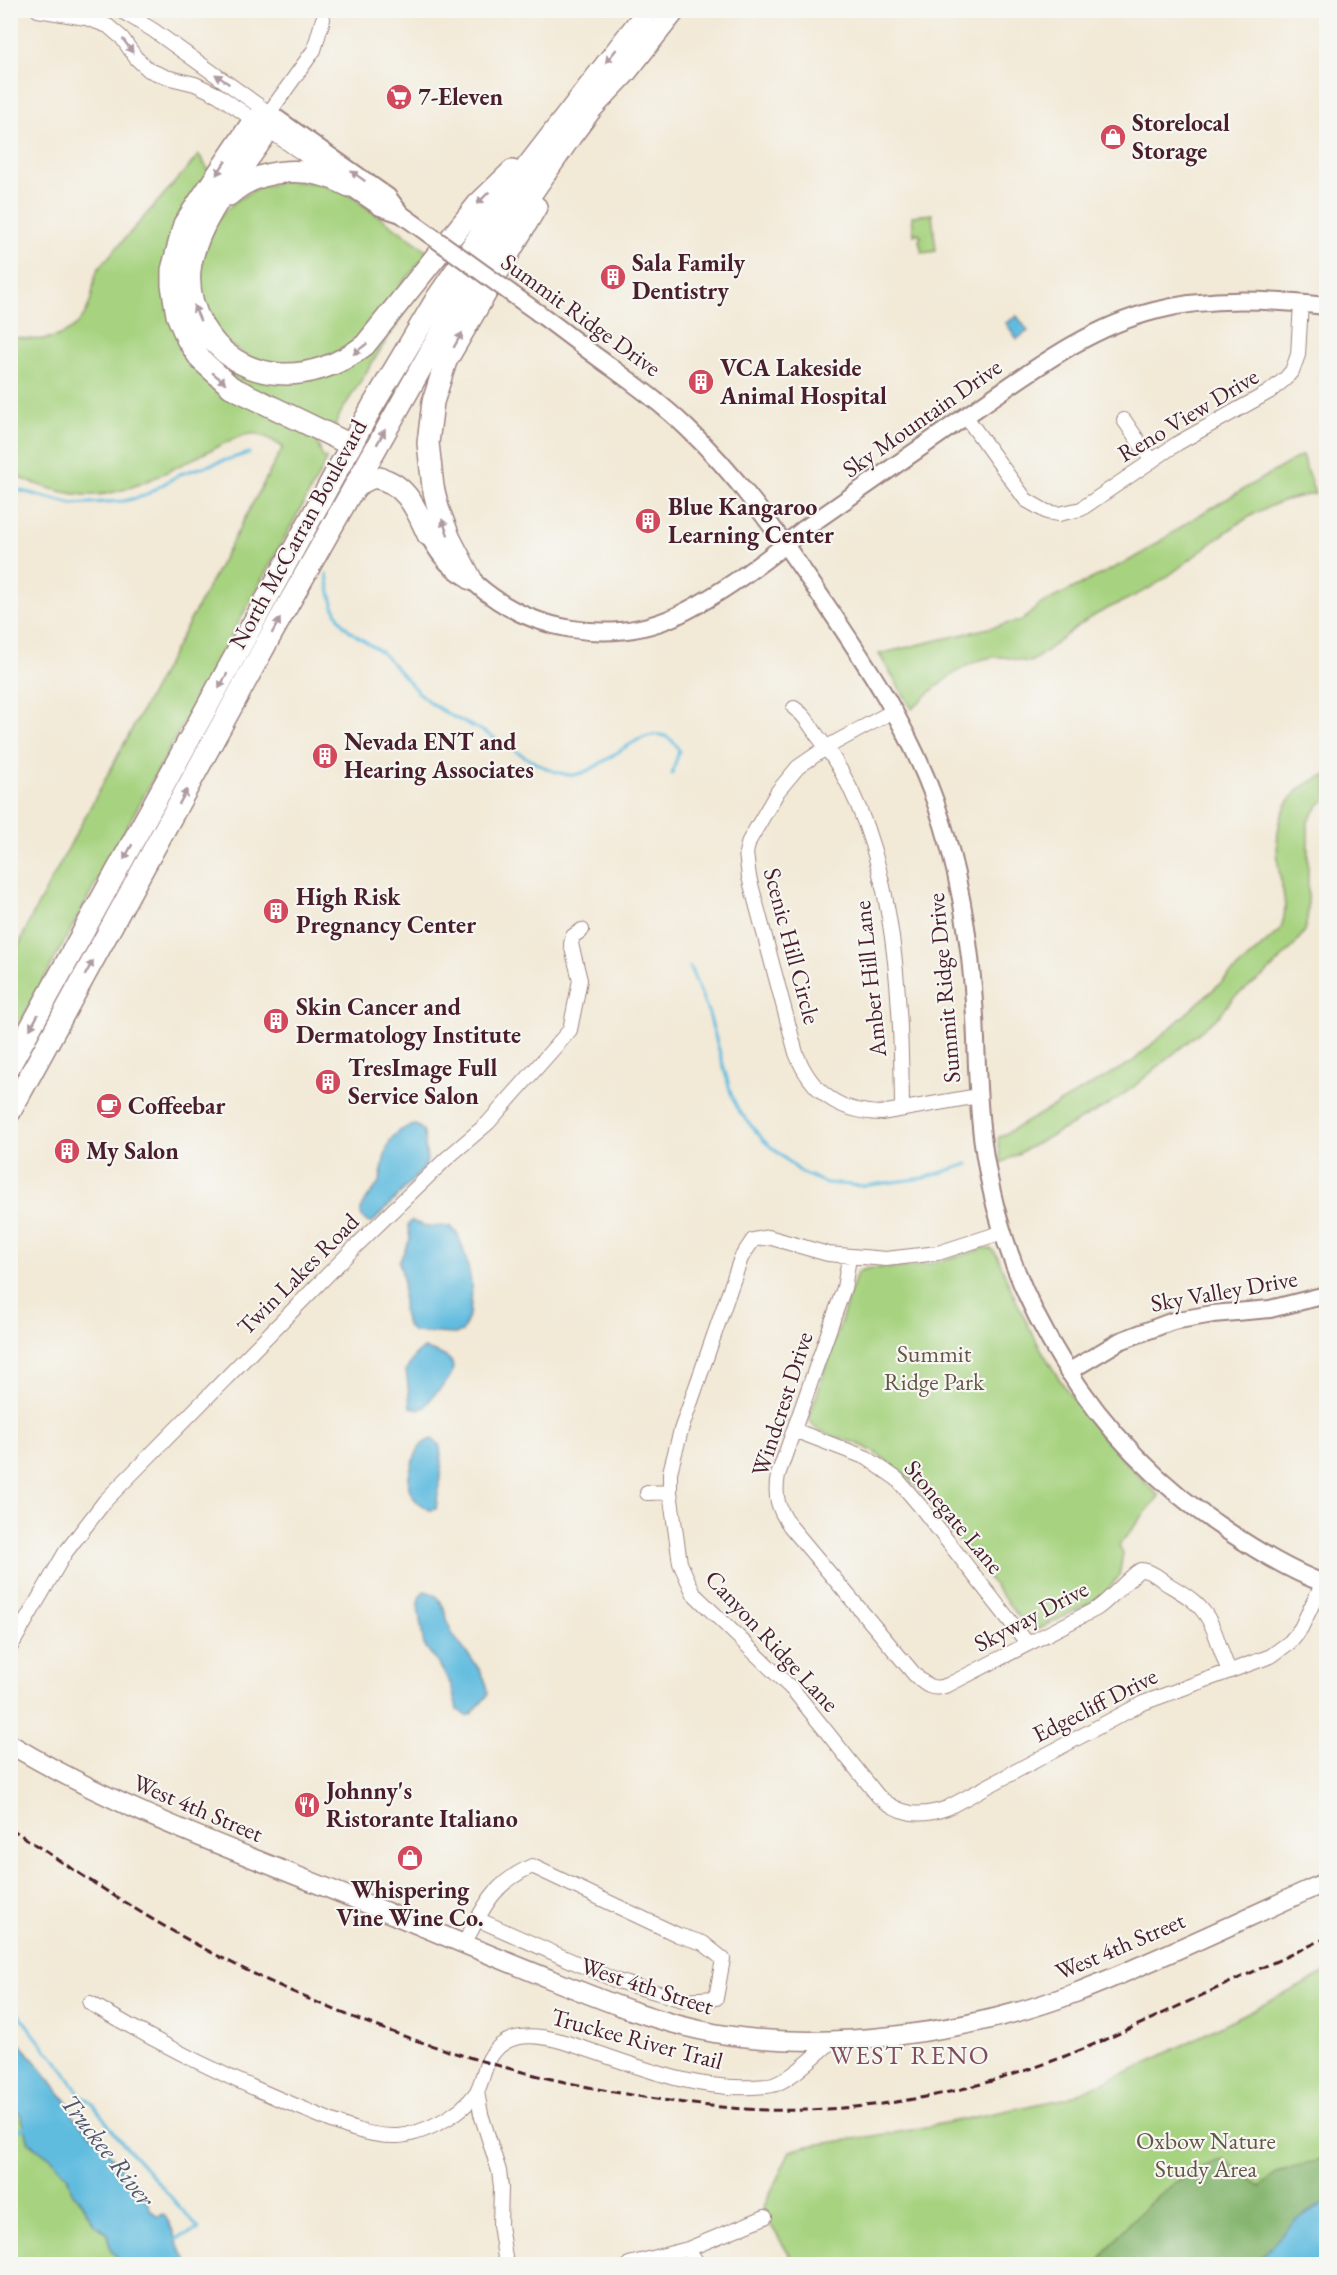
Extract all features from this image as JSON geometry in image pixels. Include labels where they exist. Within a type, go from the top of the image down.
[{"type":"main road","name":"North McCarran Boulevard","points":[[10,1065],[351,445],[436,298],[522,172],[648,10]]},
{"type":"main road","name":"North McCarran Boulevard","points":[[10,1112],[465,290],[592,108],[626,72],[675,10]]},
{"type":"main road","points":[[471,579],[450,539],[433,487],[428,443],[437,382],[456,342],[537,205],[626,72]]},
{"type":"main road","points":[[264,121],[200,233],[189,277],[193,303],[207,333],[226,354],[253,368],[280,375],[309,372],[343,360],[365,345],[478,204],[555,128]]},
{"type":"main road","points":[[264,121],[184,224],[172,270],[177,315],[187,339],[201,360],[231,387],[351,445]]},
{"type":"main road","points":[[208,218],[236,189],[270,174],[316,173],[349,186]]},
{"type":"main road","points":[[343,507],[359,484],[373,477],[382,478],[403,490],[411,500],[428,535]]},
{"type":"main road","name":"West 4th Street","points":[[10,1744],[134,1808],[634,2012],[671,2023],[749,2038],[834,2040],[901,2034],[953,2026],[1019,2010],[1072,1994],[1326,1882]]},
{"type":"street","name":"Summit Ridge Drive","points":[[38,10],[86,18],[108,26],[122,38],[136,58],[149,70],[207,89],[388,197],[401,214],[658,402],[727,469],[785,545],[858,651],[895,710],[935,801],[961,893],[971,961],[978,1096],[986,1160],[1003,1232],[1033,1310],[1068,1372],[1117,1435],[1169,1488],[1240,1540],[1290,1568],[1324,1583]]},
{"type":"street","name":"Summit Ridge Drive","points":[[120,10],[153,30],[264,121],[349,186],[380,207],[401,214]]},
{"type":"street","points":[[264,121],[314,50],[323,19]]},
{"type":"street","name":"Sky Mountain Drive","points":[[428,535],[448,564],[512,610],[549,624],[585,631],[627,629],[665,620],[689,609],[785,545],[804,529],[1069,346],[1100,330],[1154,311],[1212,301],[1300,303],[1326,306]]},
{"type":"street","name":"Reno View Drive","points":[[966,417],[1026,500],[1042,510],[1059,514],[1081,509],[1187,437],[1269,392],[1285,379],[1292,371],[1298,355],[1300,303]]},
{"type":"street","points":[[1124,420],[1152,461]]},
{"type":"street","name":"Amber Hill Lane","points":[[794,708],[806,718],[843,774],[864,824],[882,883],[889,913],[897,979],[902,1109]]},
{"type":"street","name":"Scenic Hill Circle","points":[[895,710],[826,747],[804,762],[786,780],[754,830],[746,853],[749,877],[796,1053],[802,1069],[822,1094],[851,1109],[874,1113],[978,1096]]},
{"type":"street","name":"Twin Lakes Road","points":[[10,1648],[65,1553],[105,1501],[357,1245],[446,1159],[488,1124],[570,1030],[580,980],[571,944],[573,936],[582,930]]},
{"type":"street","points":[[849,1258],[917,1257],[948,1250],[1003,1232]]},
{"type":"street","name":"Canyon Ridge Lane","points":[[849,1258],[818,1252],[768,1237],[753,1240],[741,1258],[681,1430],[670,1472],[669,1492],[680,1563],[694,1594],[794,1691],[878,1796],[898,1810],[915,1815]]},
{"type":"street","name":"Windcrest Drive","points":[[849,1258],[844,1288],[776,1488],[781,1513],[915,1675],[928,1687],[934,1689]]},
{"type":"street","name":"Sky Valley Drive","points":[[1068,1372],[1120,1341],[1173,1321],[1213,1314],[1270,1309],[1326,1295]]},
{"type":"street","name":"Stonegate Lane","points":[[794,1430],[867,1458],[897,1479],[921,1506],[1029,1644]]},
{"type":"street","points":[[647,1492],[669,1492]]},
{"type":"street","name":"Skyway Drive","points":[[934,1689],[948,1685],[1106,1603],[1135,1573],[1142,1570],[1160,1578],[1195,1602],[1203,1611],[1229,1671]]},
{"type":"street","name":"Edgecliff Drive","points":[[915,1815],[933,1813],[947,1808],[1143,1703],[1271,1656],[1301,1640],[1309,1614],[1324,1583]]},
{"type":"street","points":[[464,1944],[477,1919],[489,1897],[516,1873],[532,1866],[678,1935],[703,1943],[723,1959],[716,1998],[683,2000],[617,1981],[477,1919]]},
{"type":"street","name":"Truckee River Trail","points":[[90,2003],[178,2052],[248,2086],[363,2132],[398,2136],[426,2127],[454,2113],[477,2092],[493,2054],[505,2043],[522,2036],[542,2036],[673,2077],[710,2086],[744,2087],[773,2085],[783,2081],[834,2040]]},
{"type":"street","points":[[477,2092],[481,2114],[499,2171],[500,2225],[506,2265]]},
{"type":"street","points":[[628,2265],[688,2249],[765,2217]]},
{"type":"street","points":[[688,2249],[698,2265]]},
{"type":"green space","points":[[199,155],[209,171],[183,347],[316,439],[323,458],[326,458],[325,464],[11,1039],[11,963],[32,916],[283,447],[258,434],[246,435],[139,484],[95,495],[63,492],[11,474],[11,336],[46,339],[67,332],[76,325],[89,305],[98,269]]},
{"type":"green space","points":[[285,181],[317,183],[346,193],[429,252],[349,347],[304,365],[261,364],[225,342],[202,304],[198,267],[214,225],[224,212],[236,201],[259,187]]},
{"type":"green space","points":[[932,214],[936,251],[922,253],[919,240],[921,237],[918,233],[914,235],[912,216]]},
{"type":"green space","points":[[422,284],[341,412],[333,430],[240,388],[204,356],[186,291],[219,354],[322,373]]},
{"type":"green space","points":[[1302,455],[1315,494],[1292,498],[1250,516],[1158,583],[1085,621],[1030,662],[993,657],[971,664],[949,677],[912,709],[879,654],[1023,620],[1039,605],[1138,556],[1196,517]]},
{"type":"green space","points":[[1326,775],[1326,799],[1308,821],[1308,912],[1305,931],[1294,946],[1265,975],[1233,998],[1219,1016],[1131,1089],[1106,1106],[1001,1163],[998,1138],[1132,1062],[1280,930],[1285,904],[1277,847],[1280,820],[1291,798],[1300,789]]},
{"type":"green space","name":"Summit Ridge Park","points":[[985,1248],[992,1249],[998,1257],[1028,1326],[1064,1386],[1107,1442],[1159,1496],[1119,1545],[1123,1553],[1119,1576],[1107,1591],[1096,1600],[1039,1629],[1026,1626],[916,1486],[903,1474],[882,1457],[866,1448],[823,1432],[812,1424],[809,1418],[857,1273],[871,1268],[898,1268],[931,1263]]},
{"type":"green space","name":"Oxbow Nature Study Area","points":[[1326,1973],[1326,2202],[1296,2220],[1255,2264],[795,2264],[762,2211],[790,2151],[808,2146],[906,2131],[1068,2098],[1149,2062]]},
{"type":"green space","points":[[10,2107],[21,2115],[29,2142],[52,2159],[68,2177],[72,2192],[94,2224],[107,2234],[111,2250],[123,2264],[11,2264]]},
{"type":"green space","points":[[1326,2154],[1326,2202],[1296,2220],[1255,2264],[1098,2264],[1116,2238],[1138,2214],[1162,2193],[1196,2169],[1223,2159],[1260,2187],[1289,2168],[1312,2162]]},
{"type":"water","points":[[1017,316],[1028,331],[1017,339],[1006,323]]},
{"type":"water","points":[[415,1125],[424,1134],[426,1165],[374,1221],[369,1223],[363,1218],[362,1207],[378,1185],[385,1153],[391,1139],[405,1128]]},
{"type":"water","points":[[411,1221],[428,1227],[449,1226],[458,1236],[469,1270],[472,1291],[470,1312],[462,1332],[455,1334],[414,1332],[406,1323],[403,1309],[403,1276],[399,1262],[410,1239],[408,1225]]},
{"type":"water","points":[[422,1349],[444,1356],[453,1368],[446,1382],[424,1408],[418,1409],[410,1407],[406,1371],[415,1355]]},
{"type":"water","points":[[432,1439],[439,1444],[442,1461],[436,1509],[430,1510],[412,1495],[409,1489],[409,1475],[415,1455],[425,1442]]},
{"type":"water","points":[[424,1591],[440,1600],[451,1631],[484,1677],[488,1695],[471,1714],[466,1716],[457,1709],[451,1685],[424,1645],[418,1607],[419,1598]]},
{"type":"water","points":[[10,2030],[68,2103],[73,2116],[105,2147],[127,2177],[139,2187],[151,2210],[158,2217],[163,2214],[168,2220],[181,2251],[190,2264],[123,2264],[111,2250],[107,2234],[94,2224],[72,2192],[68,2177],[52,2159],[29,2142],[21,2115],[11,2107]]},
{"type":"water","points":[[1326,2202],[1326,2264],[1255,2264],[1296,2219]]},
{"type":"waterway","points":[[10,488],[72,504],[124,501],[144,496],[180,474],[249,453]]},
{"type":"waterway","points":[[327,574],[334,608],[344,625],[381,652],[428,701],[442,711],[488,734],[538,764],[569,775],[582,773],[596,766],[642,738],[656,735],[669,738],[679,751],[672,774]]},
{"type":"waterway","points":[[690,967],[709,1014],[732,1097],[739,1111],[764,1141],[802,1173],[826,1183],[863,1186],[924,1178],[968,1164]]},
{"type":"waterway","name":"Truckee River","points":[[10,2003],[47,2051],[57,2060],[78,2092],[93,2104],[116,2135],[199,2229],[176,2239]]},
{"type":"waterway","points":[[10,2136],[26,2126]]},
{"type":"railway","points":[[10,1828],[129,1905],[203,1948],[254,1974],[360,2020],[414,2040],[524,2072],[637,2096],[722,2107],[764,2110],[852,2107],[921,2098],[988,2082],[1034,2068],[1101,2042],[1326,1938]]},
{"type":"place","name":"7-Eleven","points":[[399,97]]},
{"type":"place","name":"Storelocal Storage","points":[[1113,137]]},
{"type":"place","name":"Sala Family Dentistry","points":[[613,277]]},
{"type":"place","name":"VCA Lakeside Animal Hospital","points":[[701,382]]},
{"type":"place","name":"Blue Kangaroo Learning Center","points":[[648,521]]},
{"type":"place","name":"Nevada ENT and Hearing Associates","points":[[325,756]]},
{"type":"place","name":"High Risk Pregnancy Center","points":[[276,911]]},
{"type":"place","name":"Skin Cancer and Dermatology Institute","points":[[276,1021]]},
{"type":"place","name":"TresImage Full Service Salon","points":[[328,1082]]},
{"type":"place","name":"Coffeebar","points":[[109,1106]]},
{"type":"place","name":"My Salon","points":[[67,1151]]},
{"type":"place","name":"Johnny's Ristorante Italiano","points":[[307,1805]]},
{"type":"place","name":"Whispering Vine Wine Co.","points":[[410,1858]]},
{"type":"district","name":"WEST RENO","points":[[910,2055]]}]
